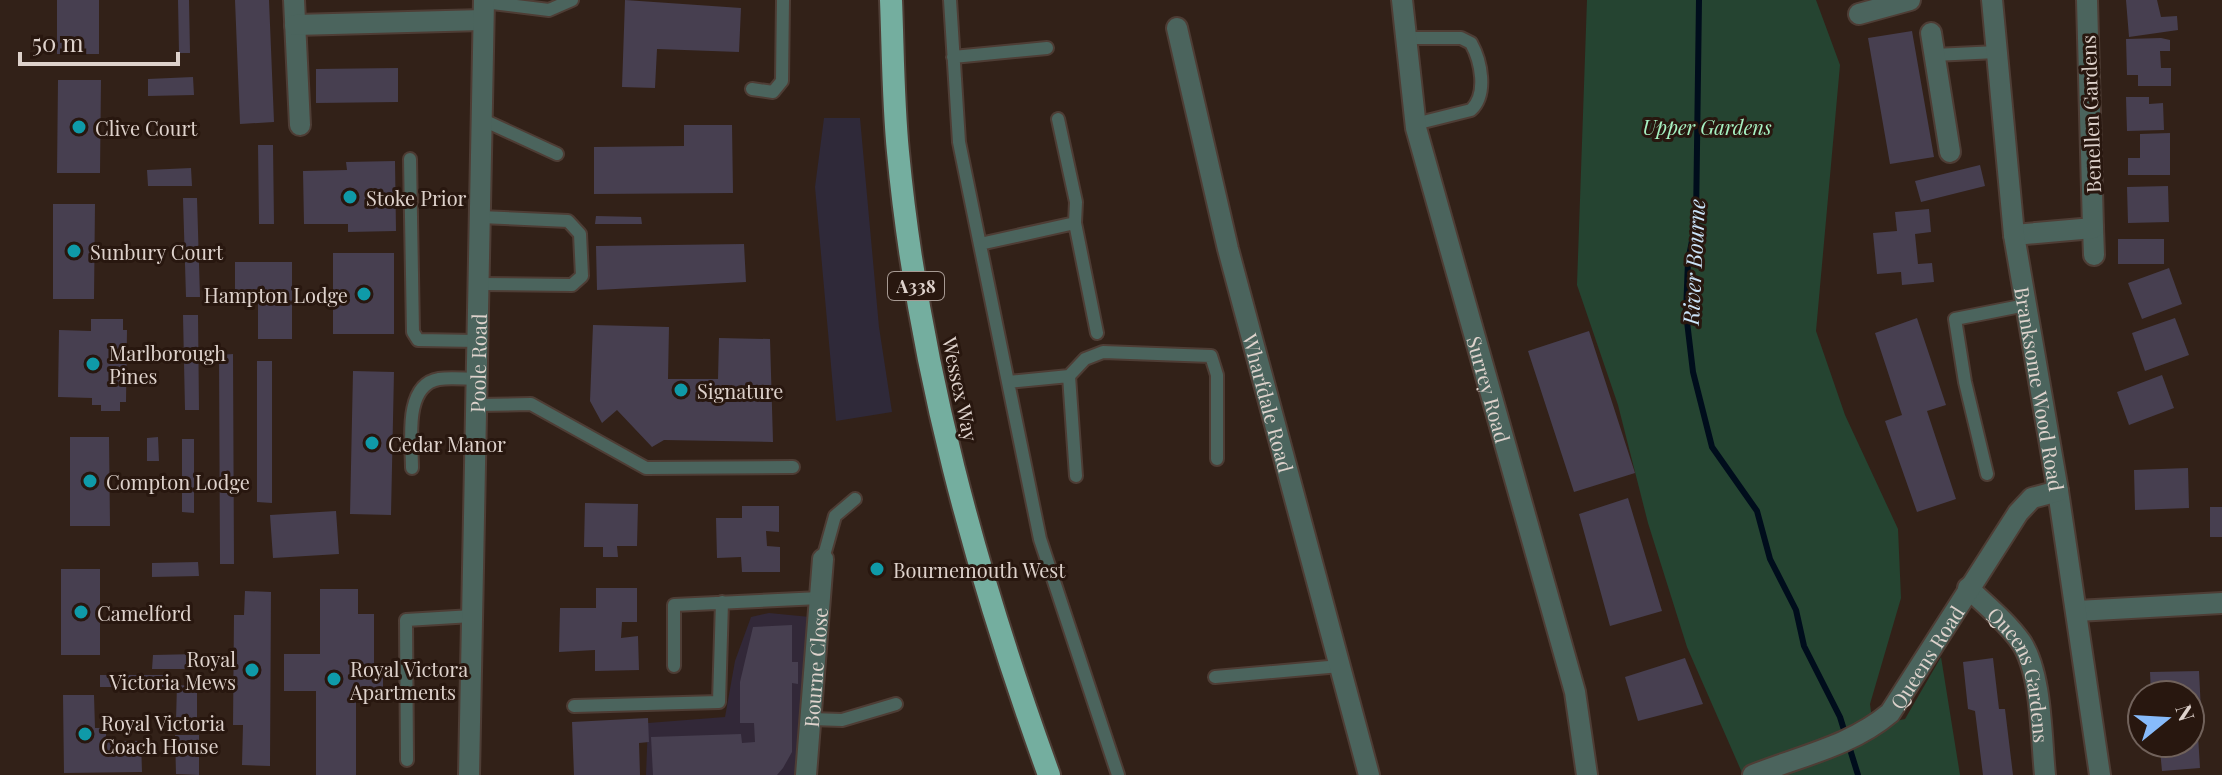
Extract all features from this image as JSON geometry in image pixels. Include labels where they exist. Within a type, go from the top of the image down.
[{"type":"highway","name":"Wessex Way","points":[[891,0],[897,149],[926,340],[965,513],[1013,672],[1049,775]]},
{"type":"street","points":[[294,0],[300,125]]},
{"type":"street","name":"Surrey Road","points":[[1402,0],[1415,124],[1575,692],[1587,775]]},
{"type":"street","points":[[1859,14],[1910,0]]},
{"type":"street","name":"Branksome Wood Road","points":[[1992,0],[2014,235],[2058,491],[2100,775]]},
{"type":"street","name":"Benellen Gardens","points":[[2087,0],[2094,255]]},
{"type":"street","points":[[295,25],[484,7]]},
{"type":"street","name":"Poole Road","points":[[469,775],[484,7]]},
{"type":"street","name":"Wharfdale Road","points":[[1177,28],[1228,249],[1369,775]]},
{"type":"street","points":[[1931,33],[1950,152]]},
{"type":"street","points":[[2014,235],[2093,228]]},
{"type":"street","name":"Queens Road","points":[[1753,775],[1837,745],[1890,713],[2018,513],[2032,498],[2058,491]]},
{"type":"street","name":"Bourne Close","points":[[806,775],[823,559]]},
{"type":"street","name":"Queens Gardens","points":[[1968,588],[2008,627],[2027,653],[2034,674],[2045,775]]},
{"type":"street","points":[[2077,611],[2222,603]]},
{"type":"street","points":[[1575,775],[1582,752]]},
{"type":"lane","points":[[484,7],[549,10],[572,0]]},
{"type":"lane","points":[[752,89],[773,92],[782,81],[783,0]]},
{"type":"lane","points":[[950,0],[959,142],[1040,539],[1118,775]]},
{"type":"lane","points":[[1406,38],[1461,38],[1471,43],[1482,86],[1477,105],[1471,110],[1415,124]]},
{"type":"lane","points":[[953,57],[1047,48]]},
{"type":"lane","points":[[1934,55],[1997,52]]},
{"type":"lane","points":[[481,119],[557,154]]},
{"type":"lane","points":[[1058,119],[1076,202],[1075,223],[1097,333]]},
{"type":"lane","points":[[410,159],[413,332],[418,340],[477,341]]},
{"type":"lane","points":[[478,284],[572,285],[582,276],[580,234],[568,221],[480,217]]},
{"type":"lane","points":[[980,244],[1075,223]]},
{"type":"lane","points":[[1987,474],[1965,382],[1955,319],[2026,305]]},
{"type":"lane","points":[[1008,382],[1069,376],[1085,359],[1103,352],[1211,356],[1217,375],[1217,459]]},
{"type":"lane","points":[[1069,376],[1076,476]]},
{"type":"lane","points":[[412,468],[412,411],[425,387],[439,379],[477,379]]},
{"type":"lane","points":[[476,405],[531,404],[646,468],[793,467]]},
{"type":"lane","points":[[823,559],[835,516],[855,499]]},
{"type":"lane","points":[[674,666],[674,605],[820,598]]},
{"type":"lane","points":[[574,706],[719,702],[722,602]]},
{"type":"lane","points":[[407,760],[406,620],[472,616]]},
{"type":"lane","points":[[1215,677],[1340,666]]},
{"type":"lane","points":[[811,719],[842,720],[896,704]]},
{"type":"shaded area","points":[[824,118],[860,118],[879,327],[892,412],[836,421],[815,187]]},
{"type":"shaded area","points":[[769,613],[810,617],[795,775],[646,775],[648,723],[725,717],[735,661],[751,617]]},
{"type":"green space","name":"Upper Gardens","points":[[1587,0],[1816,0],[1840,65],[1816,331],[1845,415],[1898,529],[1901,598],[1870,704],[1873,726],[1905,719],[1941,657],[1960,775],[1743,775],[1687,647],[1648,523],[1618,405],[1577,285]]},
{"type":"building","points":[[57,0],[99,0],[99,54],[57,54]]},
{"type":"building","points":[[178,0],[189,0],[190,53],[179,53]]},
{"type":"building","points":[[235,0],[269,0],[274,122],[240,124]]},
{"type":"building","points":[[625,0],[741,8],[739,52],[657,49],[655,88],[622,87]]},
{"type":"building","points":[[2126,0],[2157,0],[2161,17],[2177,16],[2178,30],[2129,37]]},
{"type":"building","points":[[1912,31],[1934,157],[1890,164],[1868,38]]},
{"type":"building","points":[[2126,39],[2170,40],[2170,51],[2160,51],[2161,68],[2171,68],[2171,86],[2138,86],[2138,75],[2127,75]]},
{"type":"building","points":[[398,68],[398,102],[316,103],[316,69]]},
{"type":"building","points":[[193,77],[194,95],[148,96],[148,79]]},
{"type":"building","name":"Clive Court","points":[[58,80],[101,80],[100,173],[57,173]]},
{"type":"building","points":[[2126,97],[2149,97],[2149,104],[2163,103],[2164,130],[2127,131]]},
{"type":"building","points":[[684,125],[732,125],[733,193],[594,194],[594,147],[684,146]]},
{"type":"building","points":[[2170,133],[2170,175],[2128,175],[2128,158],[2140,158],[2140,134]]},
{"type":"building","points":[[258,145],[273,145],[274,224],[259,224]]},
{"type":"building","name":"Stoke Prior","points":[[395,161],[396,231],[348,232],[348,224],[304,224],[303,171],[347,170],[346,162]]},
{"type":"building","points":[[1980,165],[1985,186],[1921,202],[1915,181]]},
{"type":"building","points":[[191,168],[192,186],[148,186],[147,170]]},
{"type":"building","points":[[2168,186],[2169,222],[2128,223],[2127,187]]},
{"type":"building","points":[[183,198],[197,198],[200,297],[186,297]]},
{"type":"building","name":"Sunbury Court","points":[[53,204],[95,204],[94,299],[53,299]]},
{"type":"building","points":[[1929,209],[1931,232],[1915,234],[1918,264],[1932,263],[1934,282],[1902,285],[1901,272],[1877,274],[1873,233],[1897,231],[1895,212]]},
{"type":"building","points":[[596,216],[641,217],[642,224],[595,224]]},
{"type":"building","points":[[2118,239],[2164,239],[2164,264],[2118,264]]},
{"type":"building","points":[[744,244],[746,282],[597,290],[596,246]]},
{"type":"building","name":"Hampton Lodge","points":[[333,253],[394,253],[394,334],[333,334]]},
{"type":"building","points":[[235,262],[292,262],[292,339],[258,339],[258,296],[235,296]]},
{"type":"building","points":[[2169,268],[2182,304],[2142,319],[2128,283]]},
{"type":"building","points":[[183,315],[198,315],[199,410],[185,410]]},
{"type":"building","points":[[1917,318],[1946,405],[1927,411],[1956,499],[1917,512],[1885,421],[1902,415],[1875,333]]},
{"type":"building","points":[[2175,318],[2189,355],[2145,371],[2132,333]]},
{"type":"building","name":"Marlborough Pines","points":[[91,319],[123,319],[123,330],[127,330],[126,402],[120,402],[120,411],[101,411],[101,405],[92,405],[92,398],[58,397],[59,330],[91,331]]},
{"type":"building","name":"Signature","points":[[593,325],[669,327],[668,379],[718,379],[719,338],[770,339],[773,442],[664,440],[652,447],[617,410],[602,423],[590,401]]},
{"type":"building","points":[[1589,331],[1635,473],[1574,492],[1528,351]]},
{"type":"building","points":[[233,354],[234,564],[220,564],[219,355]]},
{"type":"building","points":[[257,361],[272,361],[272,503],[257,502]]},
{"type":"building","name":"Cedar Manor","points":[[353,371],[394,372],[391,515],[350,514]]},
{"type":"building","points":[[2162,375],[2174,408],[2129,425],[2117,392]]},
{"type":"building","name":"Compton Lodge","points":[[70,437],[109,437],[110,526],[70,526]]},
{"type":"building","points":[[158,437],[159,461],[147,461],[147,438]]},
{"type":"building","points":[[182,439],[194,439],[194,513],[182,512]]},
{"type":"building","points":[[2188,468],[2189,508],[2135,510],[2134,470]]},
{"type":"building","points":[[1628,498],[1662,611],[1610,626],[1579,514]]},
{"type":"building","points":[[585,503],[638,504],[637,546],[617,546],[618,557],[603,557],[603,547],[584,547]]},
{"type":"building","points":[[742,506],[779,506],[779,532],[766,531],[767,546],[780,547],[780,572],[742,572],[741,557],[717,558],[716,518],[742,518]]},
{"type":"building","points":[[2210,507],[2222,507],[2222,537],[2210,537]]},
{"type":"building","points":[[336,511],[339,554],[273,558],[270,515]]},
{"type":"building","points":[[198,562],[199,576],[152,577],[152,563]]},
{"type":"building","name":"Camelford","points":[[61,569],[100,569],[100,655],[61,655]]},
{"type":"building","points":[[596,588],[637,588],[637,622],[622,622],[621,638],[638,636],[639,670],[595,671],[595,650],[559,652],[560,608],[596,608]]},
{"type":"building","name":"Royal Victora Apartments","points":[[320,589],[358,589],[358,614],[374,614],[374,668],[383,668],[383,697],[356,698],[356,775],[316,775],[316,691],[284,691],[284,654],[320,654]]},
{"type":"building","name":"Royal Victoria Mews","points":[[245,591],[271,592],[270,766],[242,765],[243,725],[233,725],[234,615],[244,615]]},
{"type":"building","points":[[792,625],[792,662],[798,662],[798,684],[792,683],[792,752],[777,775],[653,775],[651,737],[741,734],[742,743],[755,742],[754,723],[740,723],[740,682],[753,627]]},
{"type":"building","points":[[197,654],[197,669],[152,669],[153,655]]},
{"type":"building","points":[[1685,658],[1703,704],[1638,721],[1625,677]]},
{"type":"building","points":[[1993,658],[1999,709],[2005,709],[2013,775],[1983,775],[1975,711],[1968,709],[1963,662]]},
{"type":"building","points":[[2199,671],[2199,679],[2150,679],[2150,672]]},
{"type":"building","points":[[100,675],[171,675],[170,687],[100,687]]},
{"type":"building","points":[[177,685],[197,686],[197,720],[176,720]]},
{"type":"building","name":"Royal Victoria Coach House","points":[[63,695],[94,695],[95,728],[106,728],[106,741],[141,741],[142,772],[64,773]]},
{"type":"building","points":[[648,718],[649,742],[639,743],[640,775],[574,775],[572,722]]},
{"type":"building","points":[[175,735],[199,735],[199,775],[176,774]]},
{"type":"building","points":[[2161,759],[2199,759],[2200,768],[2162,771]]},
{"type":"waterway","name":"River Bourne","points":[[1699,0],[1696,221],[1688,261],[1686,313],[1693,372],[1712,447],[1757,511],[1770,559],[1796,610],[1804,646],[1840,717],[1858,775]]},
{"type":"place","name":"Clive Court","points":[[79,127]]},
{"type":"place","name":"Stoke Prior","points":[[350,197]]},
{"type":"place","name":"Sunbury Court","points":[[74,251]]},
{"type":"place","name":"Hampton Lodge","points":[[364,294]]},
{"type":"place","name":"Marlborough Pines","points":[[93,364]]},
{"type":"place","name":"Signature","points":[[681,390]]},
{"type":"place","name":"Cedar Manor","points":[[372,443]]},
{"type":"place","name":"Compton Lodge","points":[[90,481]]},
{"type":"place","name":"Bournemouth West","points":[[877,569]]},
{"type":"place","name":"Camelford","points":[[81,612]]},
{"type":"place","name":"Royal Victoria Mews","points":[[252,670]]},
{"type":"place","name":"Royal Victora Apartments","points":[[334,679]]},
{"type":"place","name":"Royal Victoria Coach House","points":[[85,734]]}]
